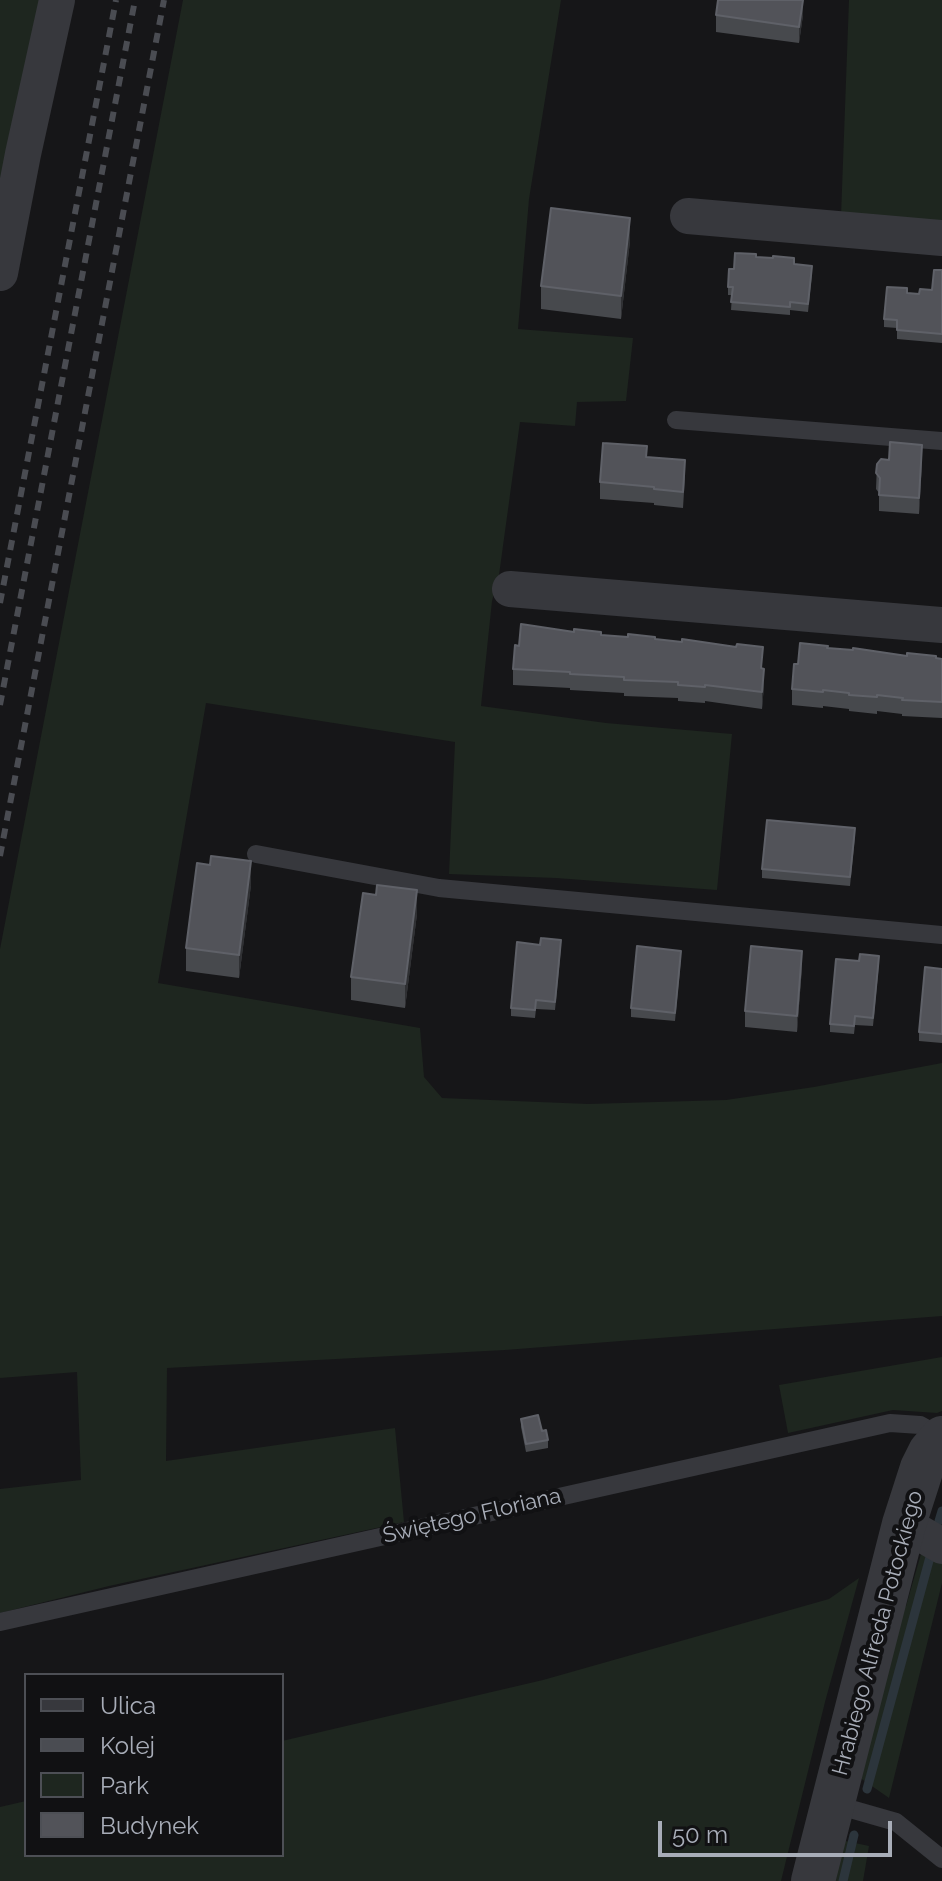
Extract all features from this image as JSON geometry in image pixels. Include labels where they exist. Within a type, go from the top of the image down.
[{"type":"street","points":[[0,273],[57,0]]},
{"type":"street","points":[[688,216],[942,238]]},
{"type":"street","points":[[510,589],[942,625]]},
{"type":"street","name":"Hrabiego Alfreda Potockiego","points":[[813,1881],[904,1524],[922,1468],[942,1438]]},
{"type":"street","points":[[904,1524],[942,1546]]},
{"type":"lane","points":[[676,420],[942,441]]},
{"type":"lane","points":[[256,854],[439,888],[942,935]]},
{"type":"lane","name":"Świętego Floriana","points":[[0,1622],[890,1423],[920,1425],[942,1438]]},
{"type":"lane","points":[[833,1804],[896,1822],[942,1859]]},
{"type":"green space","points":[[0,0],[40,0],[0,198]]},
{"type":"green space","points":[[183,0],[561,0],[529,199],[518,329],[633,338],[626,401],[577,402],[575,426],[520,422],[499,575],[492,601],[481,706],[606,723],[732,734],[717,890],[449,874],[455,742],[206,703],[158,983],[420,1028],[424,1077],[442,1098],[588,1104],[726,1100],[942,1063],[942,1316],[505,1350],[167,1368],[166,1461],[395,1428],[404,1522],[0,1613],[0,1489],[81,1480],[77,1372],[0,1378],[0,949]]},
{"type":"green space","points":[[849,0],[942,0],[942,225],[841,216]]},
{"type":"green space","points":[[942,1357],[942,1411],[893,1410],[788,1433],[779,1385]]},
{"type":"green space","points":[[921,1554],[942,1559],[942,1583],[889,1798],[856,1775],[898,1609],[906,1606]]},
{"type":"green space","points":[[859,1578],[781,1881],[0,1881],[0,1807],[24,1801],[24,1857],[284,1857],[284,1741],[543,1680],[829,1599]]},
{"type":"green space","points":[[841,1840],[869,1846],[863,1881],[830,1881]]},
{"type":"building","points":[[718,0],[803,0],[799,27],[716,15]]},
{"type":"building","points":[[551,208],[630,218],[621,296],[541,286]]},
{"type":"building","points":[[735,253],[794,258],[794,264],[812,266],[808,304],[790,302],[790,307],[731,302],[733,287],[728,287],[729,269],[734,269]]},
{"type":"building","points":[[934,270],[942,270],[942,334],[897,330],[897,320],[884,319],[887,287],[907,288],[907,293],[919,294],[920,289],[932,290]]},
{"type":"building","points":[[890,442],[922,445],[919,498],[879,495],[877,464],[881,459],[889,460]]},
{"type":"building","points":[[603,443],[647,446],[646,457],[685,460],[683,492],[600,482]]},
{"type":"building","points":[[521,624],[574,632],[574,629],[601,632],[601,635],[628,637],[628,634],[682,642],[682,639],[736,647],[737,644],[763,647],[762,692],[513,669]]},
{"type":"building","points":[[800,643],[907,656],[907,653],[936,656],[942,659],[942,702],[792,689]]},
{"type":"building","points":[[767,820],[855,828],[850,877],[762,869]]},
{"type":"building","points":[[211,856],[251,861],[239,955],[186,948],[197,863],[210,865]]},
{"type":"building","points":[[377,885],[417,890],[405,984],[351,977],[363,893],[376,895]]},
{"type":"building","points":[[541,938],[561,940],[555,1002],[536,1000],[535,1010],[511,1008],[517,942],[540,945]]},
{"type":"building","points":[[637,946],[681,951],[675,1013],[631,1008]]},
{"type":"building","points":[[751,946],[802,951],[797,1016],[745,1011]]},
{"type":"building","points":[[860,954],[879,956],[873,1018],[855,1016],[854,1026],[830,1024],[836,959],[859,961]]},
{"type":"building","points":[[925,967],[942,969],[942,1034],[919,1032]]},
{"type":"building","points":[[538,1415],[548,1440],[526,1444],[521,1419]]},
{"type":"waterway","points":[[939,1521],[942,1511]]},
{"type":"waterway","points":[[867,1789],[930,1557]]},
{"type":"waterway","points":[[843,1881],[854,1835]]},
{"type":"railway","points":[[0,603],[116,0]]},
{"type":"railway","points":[[0,705],[135,0]]},
{"type":"railway","points":[[0,856],[164,0]]}]
